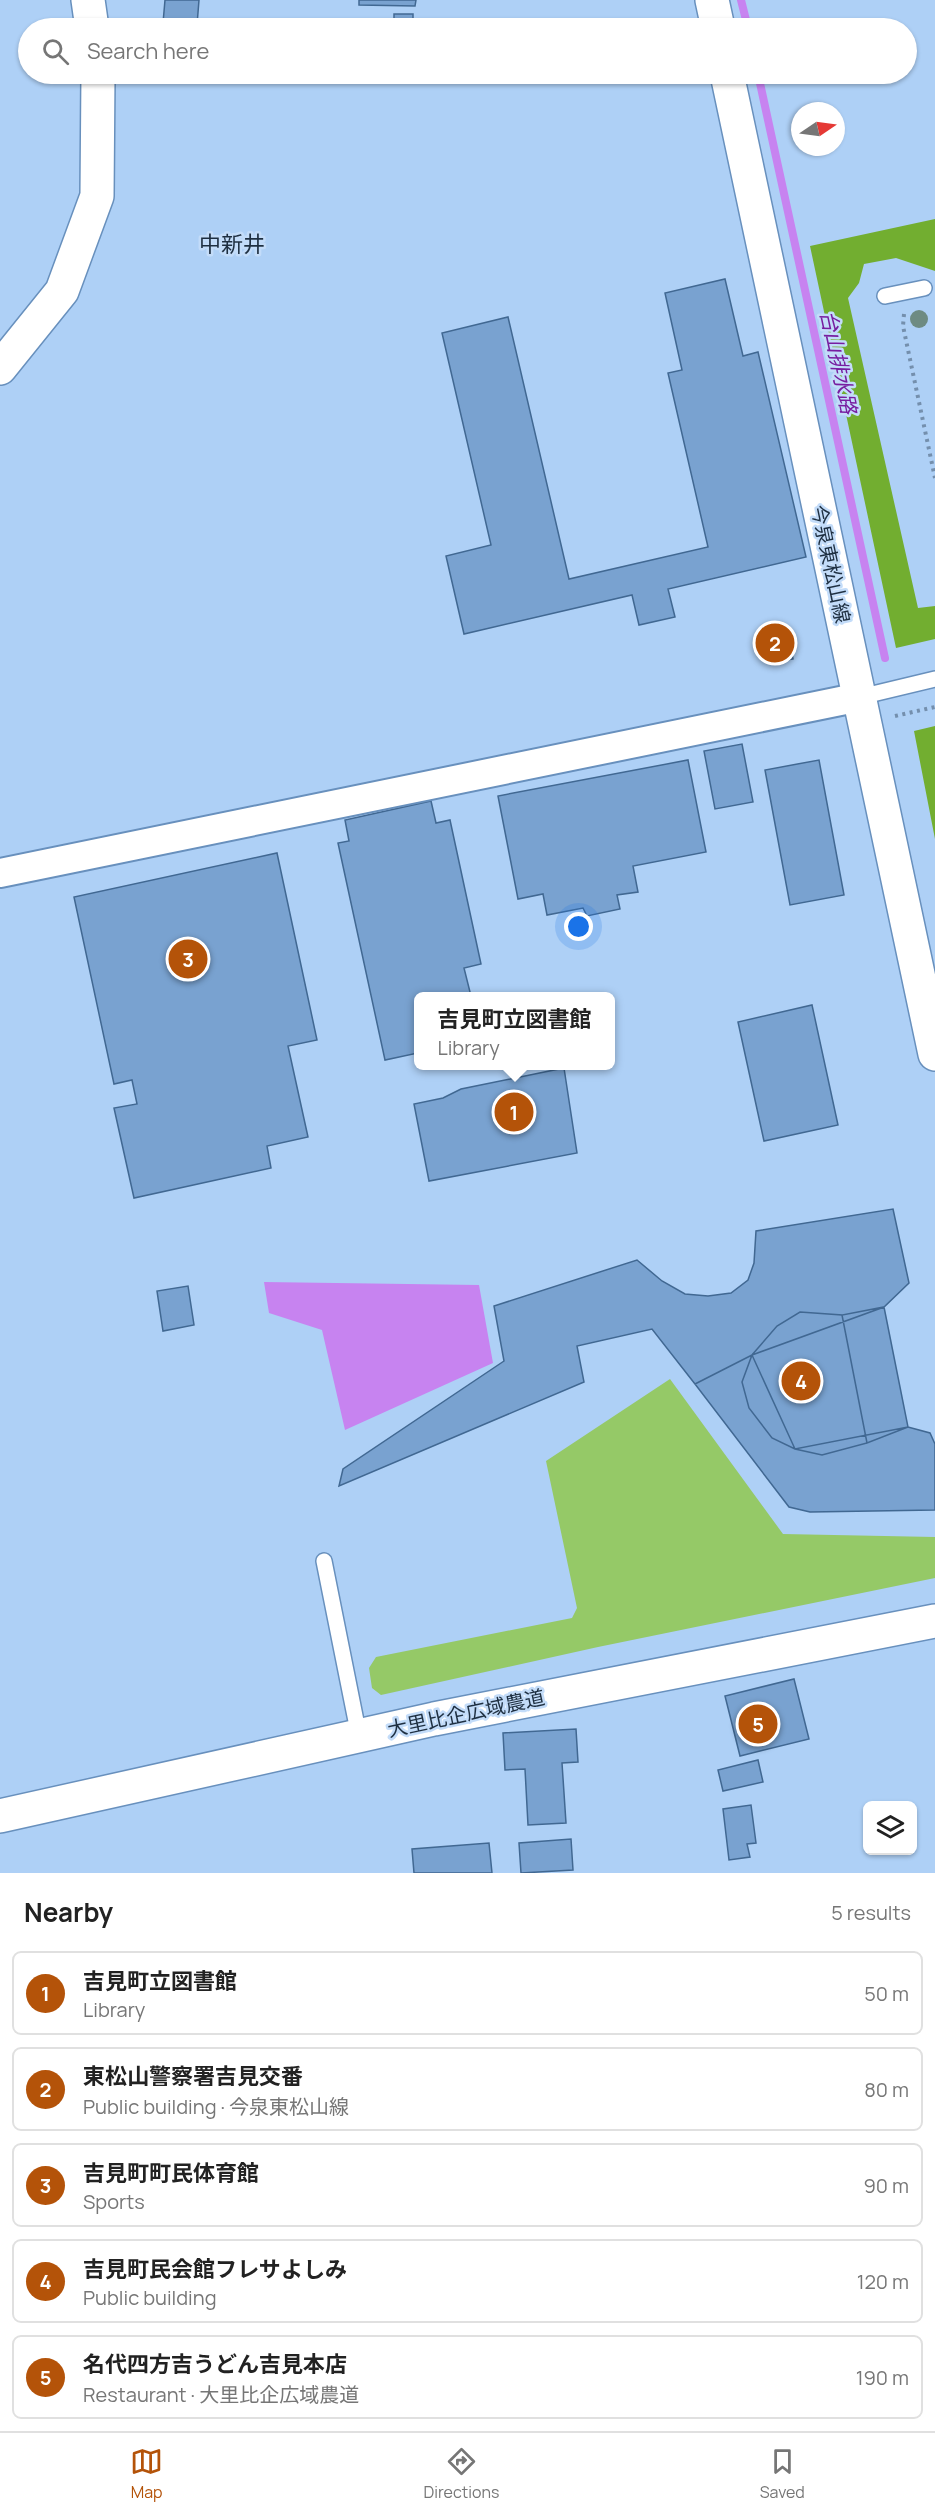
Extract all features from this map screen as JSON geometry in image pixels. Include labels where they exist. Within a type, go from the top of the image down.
[{"type":"street","points":[[88,0],[91,18]]},
{"type":"street","points":[[712,0],[716,18]]},
{"type":"street","points":[[0,368],[62,291],[97,196],[98,84]]},
{"type":"street","name":"今泉東松山線","points":[[729,84],[935,1054]]},
{"type":"street","points":[[0,873],[860,697]]},
{"type":"street","name":"大里比企広域農道","points":[[0,1816],[358,1736],[648,1676],[935,1621]]},
{"type":"lane","points":[[885,296],[924,288]]},
{"type":"lane","points":[[860,697],[935,679]]},
{"type":"lane","points":[[324,1561],[358,1736]]},
{"type":"path","points":[[907,305],[903,326],[935,477]]},
{"type":"path","points":[[891,717],[935,707]]},
{"type":"green space","points":[[935,219],[935,271],[896,258],[864,264],[859,283],[848,298],[918,608],[935,606],[935,639],[896,648],[810,246]]},
{"type":"green space","points":[[935,726],[935,839],[914,731]]},
{"type":"green space","points":[[670,1379],[783,1534],[935,1537],[935,1578],[598,1647],[381,1695],[372,1688],[369,1668],[376,1657],[572,1618],[577,1608],[546,1461]]},
{"type":"shaded area","points":[[264,1282],[479,1285],[493,1363],[345,1430],[322,1330],[269,1313]]},
{"type":"building","points":[[165,0],[199,0],[198,18],[163,18]]},
{"type":"building","points":[[359,0],[416,0],[415,6],[359,5]]},
{"type":"building","points":[[394,14],[413,14],[413,18],[394,18]]},
{"type":"building","points":[[725,279],[743,356],[758,352],[806,557],[668,589],[675,617],[639,625],[632,595],[464,634],[446,556],[491,545],[442,333],[508,317],[569,579],[708,547],[668,373],[682,370],[665,293]]},
{"type":"building","points":[[787,628],[793,659],[770,663],[764,632]]},
{"type":"building","points":[[742,744],[753,802],[715,809],[704,751]]},
{"type":"building","points":[[688,760],[706,852],[633,866],[638,892],[617,895],[620,909],[587,916],[583,908],[547,915],[543,894],[518,899],[498,796]]},
{"type":"building","points":[[819,760],[844,895],[790,905],[765,770]]},
{"type":"building","points":[[431,801],[436,823],[450,820],[481,964],[464,968],[470,992],[414,992],[414,1054],[385,1060],[338,843],[349,841],[345,820]]},
{"type":"building","points":[[277,853],[317,1040],[288,1046],[308,1137],[267,1146],[271,1168],[134,1198],[114,1108],[137,1104],[132,1080],[114,1084],[74,897]]},
{"type":"building","points":[[812,1005],[838,1125],[764,1141],[738,1022]]},
{"type":"building","points":[[554,1070],[564,1070],[577,1153],[429,1181],[414,1104],[443,1098],[461,1089]]},
{"type":"building","points":[[893,1209],[909,1283],[884,1307],[752,1355],[695,1384],[652,1329],[577,1346],[584,1382],[339,1486],[343,1469],[504,1361],[494,1306],[637,1260],[662,1281],[685,1294],[708,1296],[731,1293],[748,1280],[754,1263],[756,1231]]},
{"type":"building","points":[[188,1286],[194,1325],[163,1331],[157,1291]]},
{"type":"building","points":[[884,1307],[908,1427],[867,1443],[842,1315]]},
{"type":"building","points":[[800,1312],[842,1315],[867,1443],[822,1455],[795,1449],[772,1438],[749,1408],[742,1382],[752,1355],[777,1326]]},
{"type":"building","points":[[752,1355],[795,1449],[908,1427],[930,1433],[935,1444],[935,1510],[810,1512],[789,1507],[695,1384]]},
{"type":"building","points":[[794,1679],[809,1739],[740,1756],[725,1696]]},
{"type":"building","points":[[576,1729],[578,1762],[562,1763],[566,1823],[528,1825],[525,1769],[505,1770],[503,1733]]},
{"type":"building","points":[[758,1760],[763,1782],[723,1791],[718,1770]]},
{"type":"building","points":[[751,1805],[756,1843],[747,1844],[750,1857],[729,1860],[723,1809]]},
{"type":"building","points":[[571,1839],[573,1870],[521,1873],[519,1843]]},
{"type":"building","points":[[489,1843],[492,1873],[414,1873],[412,1849]]},
{"type":"waterway","name":"台山排水路","points":[[741,0],[746,18]]},
{"type":"waterway","name":"台山排水路","points":[[760,84],[885,658]]},
{"type":"place","name":"東松山警察署吉見交番","points":[[775,643]]},
{"type":"place","name":"吉見町町民体育館","points":[[188,959]]},
{"type":"place","name":"吉見町立図書館","points":[[514,1112]]},
{"type":"place","name":"吉見町民会館フレサよしみ","points":[[801,1381]]},
{"type":"place","name":"名代四方吉うどん吉見本店","points":[[758,1724]]},
{"type":"district","name":"中新井","points":[[232,244]]}]
